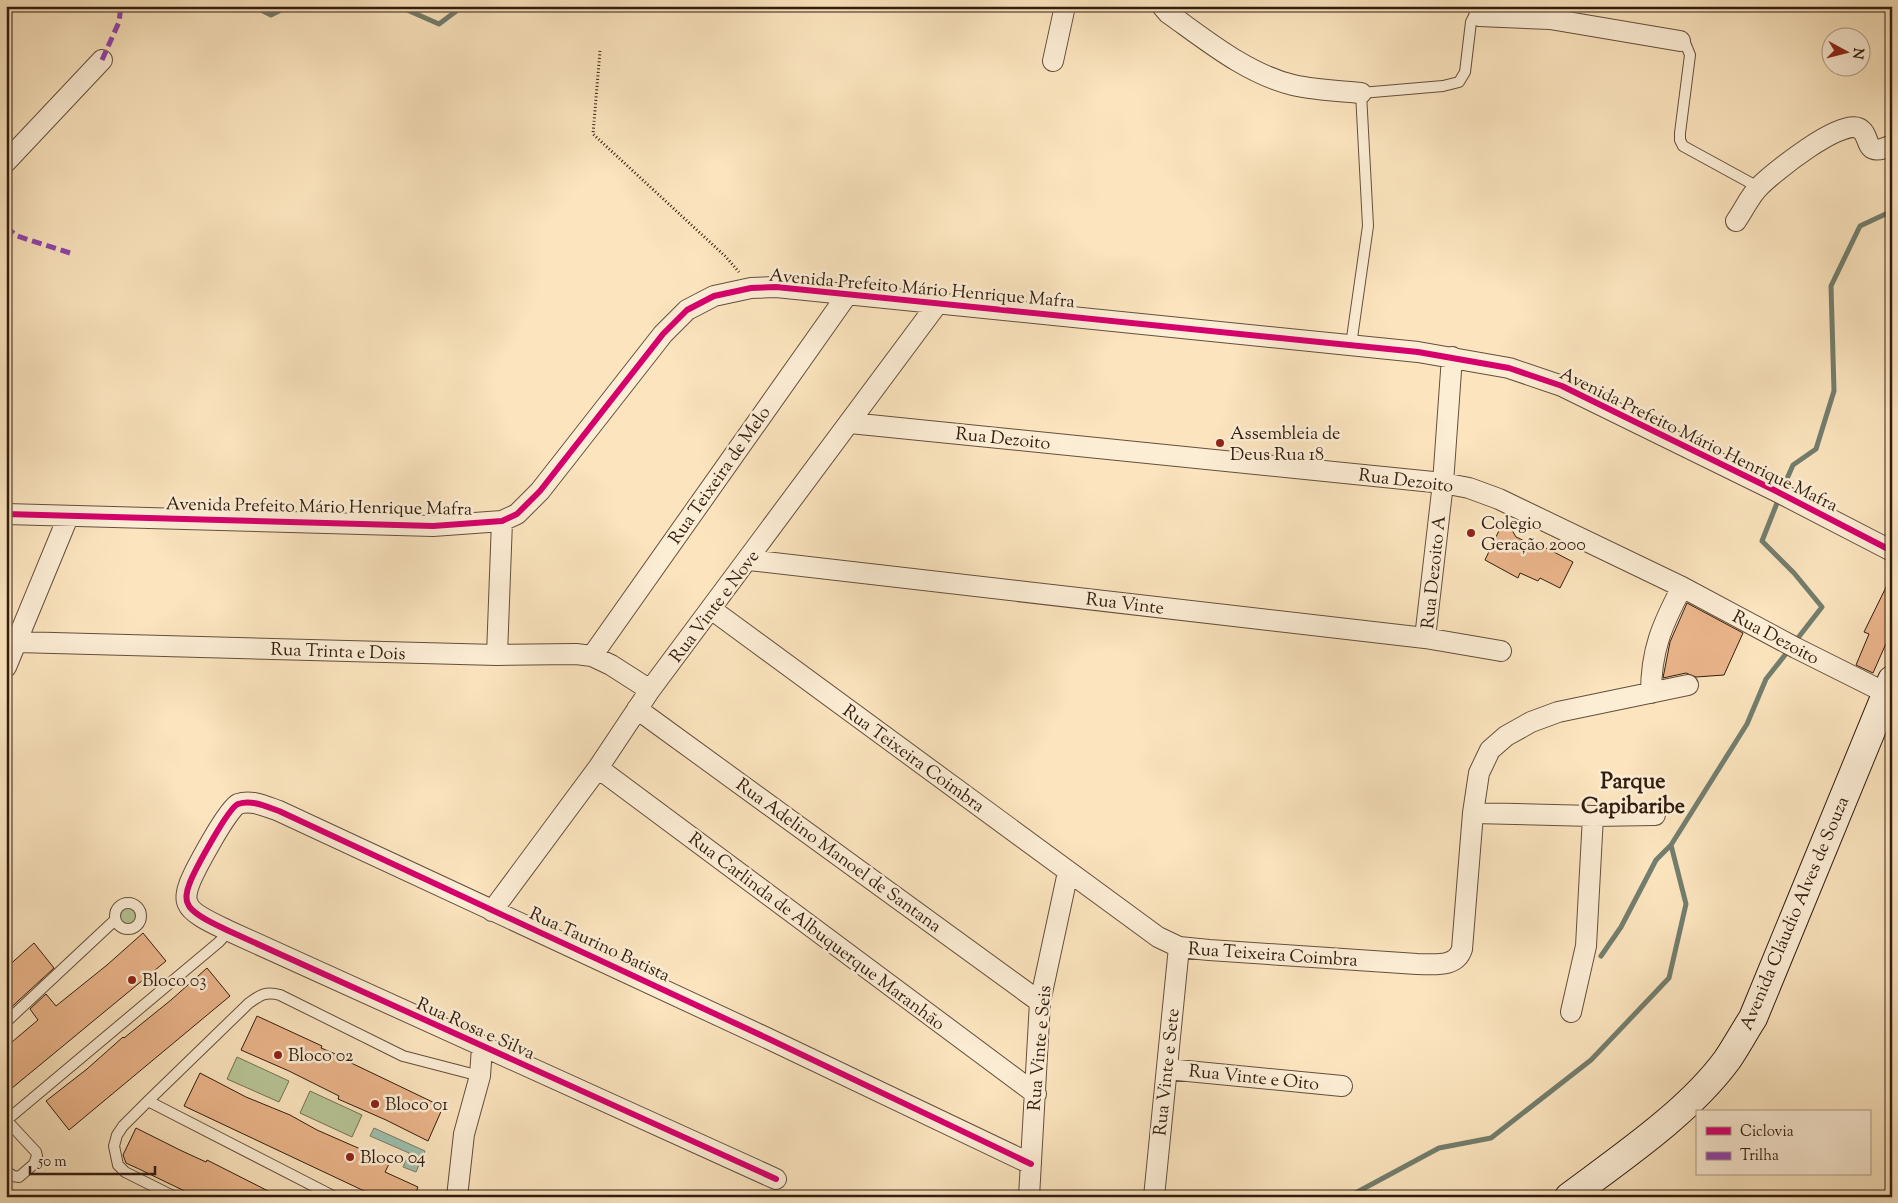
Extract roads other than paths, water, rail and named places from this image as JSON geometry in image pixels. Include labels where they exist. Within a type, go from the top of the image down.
[{"type":"street","points":[[1053,61],[1065,6]]},
{"type":"street","points":[[1162,6],[1168,13],[1218,49],[1264,75],[1294,85],[1361,93]]},
{"type":"street","points":[[1479,16],[1552,13],[1680,41]]},
{"type":"street","points":[[6,162],[102,60]]},
{"type":"street","points":[[1736,221],[1758,187],[1802,152],[1845,128],[1857,127],[1861,130],[1870,146],[1879,150],[1892,145]]},
{"type":"street","name":"Avenida Prefeito Mário Henrique Mafra","points":[[6,514],[433,526],[502,521],[516,514],[540,491],[663,334],[687,310],[714,296],[751,288],[776,287],[1351,345],[1452,357],[1510,368],[1562,386],[1774,490],[1892,552]]},
{"type":"street","name":"Rua Teixeira de Melo","points":[[592,656],[847,294]]},
{"type":"street","name":"Rua Vinte e Nove","points":[[492,911],[598,768],[650,690],[749,560],[938,303]]},
{"type":"street","name":"Rua Dezoito A","points":[[1425,638],[1443,483],[1452,357]]},
{"type":"street","name":"Rua Dezoito","points":[[850,422],[1443,483],[1469,488],[1499,499],[1682,587],[1796,648],[1890,690]]},
{"type":"street","points":[[6,667],[68,517]]},
{"type":"street","points":[[497,655],[502,521]]},
{"type":"street","name":"Rua Vinte","points":[[749,560],[1425,638],[1501,651]]},
{"type":"street","points":[[1650,693],[1651,670],[1663,622],[1682,587]]},
{"type":"street","name":"Rua Teixeira Coimbra","points":[[711,609],[1068,872],[1158,936],[1179,947],[1417,964],[1441,965],[1453,962],[1459,957],[1462,950],[1478,773],[1490,750],[1506,736],[1531,722],[1558,712],[1688,685]]},
{"type":"street","name":"Rua Trinta e Dois","points":[[17,642],[497,655],[576,654],[592,656],[611,665],[650,690]]},
{"type":"street","name":"Avenida Cláudio Alves de Souza","points":[[1569,1197],[1615,1163],[1689,1103],[1727,1060],[1753,1018],[1890,690]]},
{"type":"street","name":"Rua Adelino Manoel de Santana","points":[[637,709],[1040,1002]]},
{"type":"street","name":"Rua Carlinda de Albuquerque Maranhão","points":[[598,768],[1036,1094]]},
{"type":"street","name":"Rua Taurino Batista","points":[[189,884],[231,809],[238,804],[263,805],[769,1038],[1031,1164]]},
{"type":"street","points":[[1473,813],[1593,816],[1655,815]]},
{"type":"street","points":[[1571,1012],[1586,946],[1593,816]]},
{"type":"street","name":"Rua Vinte e Seis","points":[[1029,1197],[1040,1002],[1068,872]]},
{"type":"street","name":"Rua Rosa e Silva","points":[[189,884],[188,904],[194,912],[229,931],[776,1180]]},
{"type":"street","name":"Rua Vinte e Sete","points":[[1154,1197],[1179,947]]},
{"type":"street","points":[[457,1197],[464,1134],[480,1076],[482,1047]]},
{"type":"street","name":"Rua Vinte e Oito","points":[[1167,1069],[1342,1086]]},
{"type":"lane","points":[[1351,345],[1368,226],[1361,93],[1443,86],[1459,82],[1464,72],[1471,22],[1473,18],[1479,16]]},
{"type":"lane","points":[[1680,41],[1688,48],[1690,56],[1680,133],[1680,140],[1683,146],[1758,187]]},
{"type":"lane","points":[[6,1022],[116,920]]},
{"type":"lane","points":[[8,1120],[219,942],[229,931]]},
{"type":"lane","points":[[176,1197],[125,1172],[118,1165],[114,1146],[117,1135],[123,1126],[148,1101],[249,1003],[260,995],[267,993],[280,995],[403,1056],[480,1076]]},
{"type":"lane","points":[[148,1101],[335,1197]]},
{"type":"lane","points":[[6,1134],[10,1131],[8,1120]]},
{"type":"lane","points":[[6,1171],[13,1176],[19,1177],[34,1164],[37,1156],[36,1152],[8,1120]]},
{"type":"waterway","points":[[253,6],[271,15],[289,6]]},
{"type":"waterway","points":[[398,6],[439,24],[463,6]]},
{"type":"waterway","points":[[1782,490],[1793,465],[1816,449],[1834,391],[1831,286],[1860,226],[1892,211]]},
{"type":"waterway","points":[[1779,498],[1762,541],[1794,573],[1822,607],[1794,643]]},
{"type":"waterway","points":[[1348,1197],[1439,1148],[1491,1138],[1591,1060],[1669,978],[1686,904],[1671,845],[1747,724],[1766,679],[1789,650]]},
{"type":"waterway","points":[[1601,956],[1621,927],[1656,860],[1671,845]]},
{"type":"place","name":"Assembleia de Deus Rua 18","points":[[1220,443]]},
{"type":"place","name":"Colegio Geração 2000","points":[[1471,533]]},
{"type":"place","name":"Bloco 03","points":[[132,980]]},
{"type":"place","name":"Bloco 02","points":[[278,1055]]},
{"type":"place","name":"Bloco 01","points":[[375,1104]]},
{"type":"place","name":"Bloco 04","points":[[350,1157]]},
{"type":"district","name":"Parque Capibaribe","points":[[1633,792]]}]
